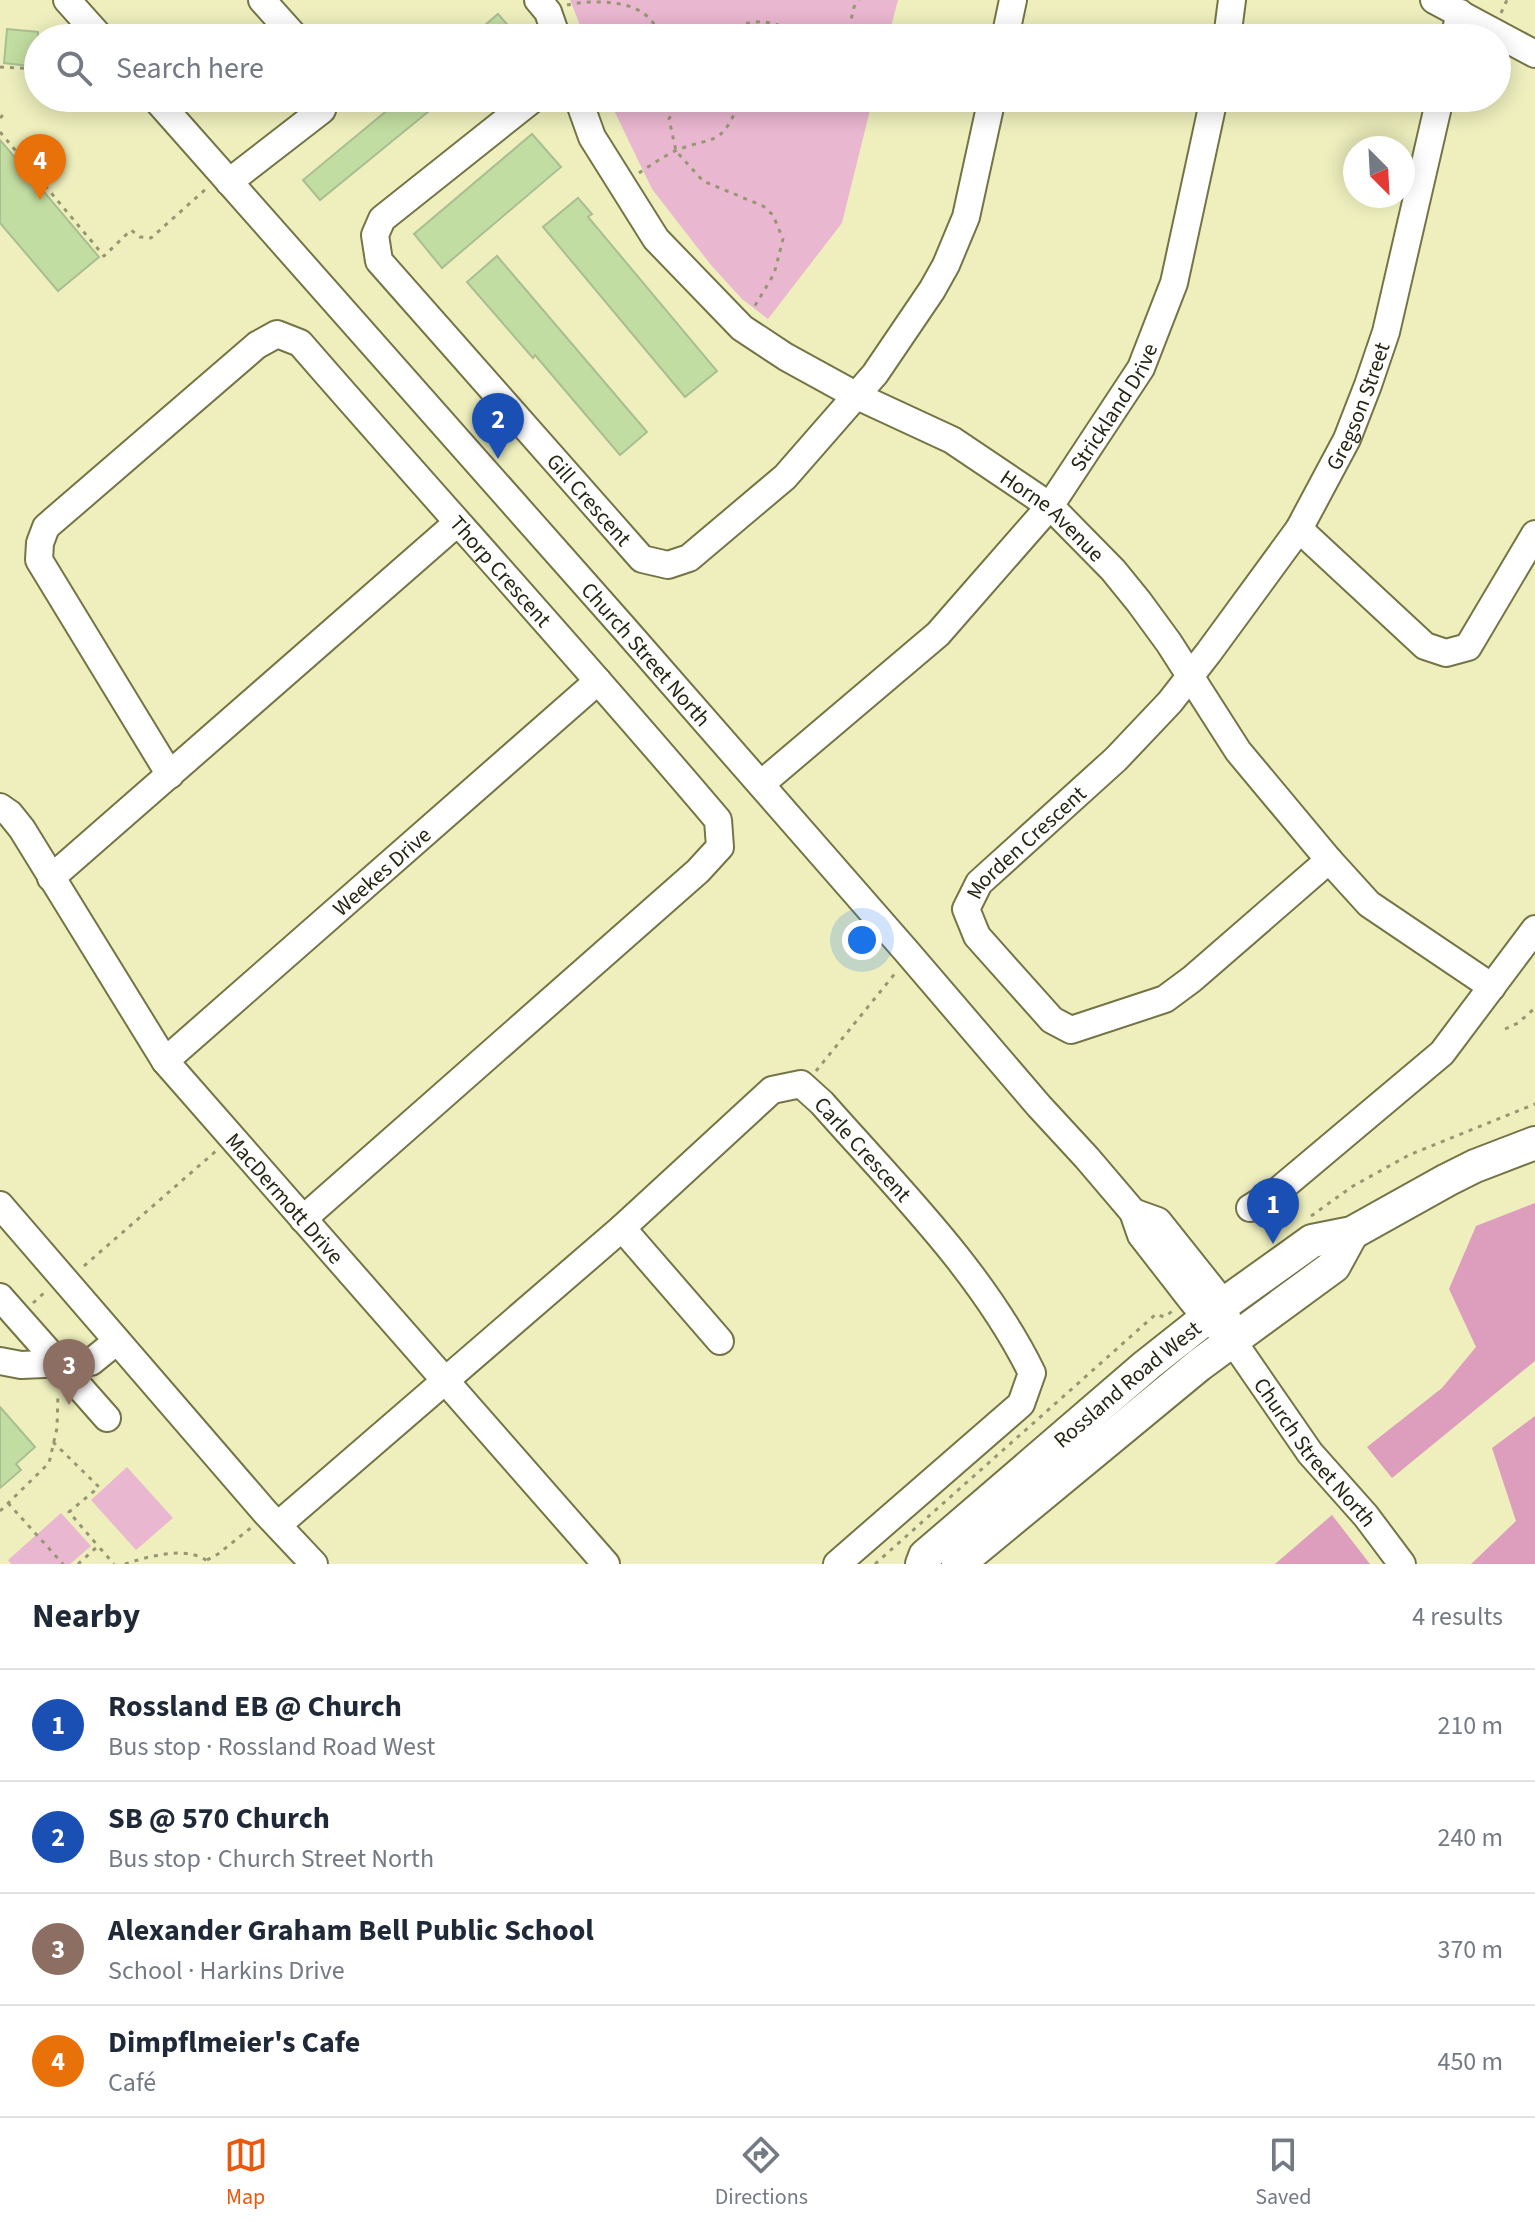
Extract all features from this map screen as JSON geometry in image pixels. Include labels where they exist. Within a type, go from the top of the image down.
[{"type":"main road","name":"Rossland Road West","points":[[922,1564],[925,1556],[1147,1365],[1312,1241],[1352,1233],[1461,1173],[1535,1143]]},
{"type":"main road","name":"Rossland Road West","points":[[958,1564],[1213,1317]]},
{"type":"main road","points":[[950,1564],[1192,1354],[1213,1317]]},
{"type":"street","points":[[67,0],[88,24]]},
{"type":"street","points":[[262,0],[283,24]]},
{"type":"street","points":[[538,0],[548,12],[552,24]]},
{"type":"street","points":[[1008,24],[1013,0]]},
{"type":"street","points":[[1229,24],[1232,0]]},
{"type":"street","points":[[1434,0],[1455,24]]},
{"type":"street","points":[[1511,45],[1535,54]]},
{"type":"street","name":"Church Street North","points":[[165,112],[218,185],[761,784],[1133,1212],[1141,1235],[1213,1317]]},
{"type":"street","points":[[218,185],[319,112]]},
{"type":"street","name":"Gill Crescent","points":[[516,112],[382,219],[375,235],[379,261],[642,559],[668,565],[689,558],[785,477],[875,374],[946,265],[966,217],[989,112]]},
{"type":"street","name":"Horne Avenue","points":[[583,112],[592,137],[656,239],[742,328],[786,357],[857,396],[952,440],[1050,506],[1113,570],[1139,602],[1238,751],[1369,904],[1492,987]]},
{"type":"street","name":"Strickland Drive","points":[[761,784],[938,634],[1050,506],[1141,368],[1174,283],[1211,112]]},
{"type":"street","name":"Gregson Street","points":[[1190,678],[1299,529],[1347,439],[1386,332],[1437,112]]},
{"type":"street","name":"Thorp Crescent","points":[[170,775],[39,560],[40,543],[46,527],[257,345],[277,334],[300,343],[718,820],[720,847],[698,871],[303,1219]]},
{"type":"street","points":[[51,878],[457,523]]},
{"type":"street","points":[[1299,529],[1425,646],[1446,653],[1468,647],[1535,534]]},
{"type":"street","name":"Morden Crescent","points":[[1190,678],[1116,759],[979,883],[966,909],[977,936],[1052,1020],[1071,1030],[1165,999],[1329,860]]},
{"type":"street","name":"Weekes Drive","points":[[165,1061],[598,681]]},
{"type":"street","name":"MacDermott Drive","points":[[0,807],[22,829],[165,1061],[606,1564]]},
{"type":"street","points":[[1250,1208],[1279,1190],[1442,1053],[1535,929]]},
{"type":"street","name":"Carle Crescent","points":[[265,1526],[445,1382],[622,1228],[772,1090],[801,1084],[822,1103],[956,1256],[1014,1337],[1032,1373],[1021,1404],[837,1564]]},
{"type":"street","points":[[0,1205],[117,1341],[265,1526],[314,1564]]},
{"type":"street","name":"Church Street North","points":[[1133,1212],[1158,1221],[1213,1317],[1310,1453],[1366,1516],[1399,1561]]},
{"type":"street","points":[[622,1228],[720,1341]]},
{"type":"street","points":[[0,1297],[58,1372],[107,1418]]},
{"type":"street","points":[[0,1361],[58,1372],[91,1362],[117,1341]]},
{"type":"path","points":[[566,5],[582,0],[619,3],[643,12],[653,24]]},
{"type":"path","points":[[850,24],[859,0]]},
{"type":"path","points":[[743,24],[773,24]]},
{"type":"path","points":[[0,67],[24,68]]},
{"type":"path","points":[[0,118],[6,112]]},
{"type":"path","points":[[672,112],[669,119],[676,151],[703,181],[754,202],[773,215],[783,239],[774,274],[751,312]]},
{"type":"path","points":[[639,173],[676,151],[717,138],[729,127],[736,112]]},
{"type":"path","points":[[0,132],[104,256],[131,230],[140,237],[151,238],[218,185]]},
{"type":"path","points":[[801,1084],[818,1069],[897,971]]},
{"type":"path","points":[[1505,1029],[1518,1023],[1535,1008]]},
{"type":"path","points":[[1302,1222],[1353,1186],[1409,1155],[1535,1104]]},
{"type":"path","points":[[84,1266],[230,1137]]},
{"type":"path","points":[[875,1564],[1156,1314],[1164,1317],[1213,1317]]},
{"type":"path","points":[[0,1511],[49,1463],[57,1428],[58,1372]]},
{"type":"path","points":[[53,1442],[99,1487],[69,1512],[114,1564]]},
{"type":"path","points":[[8,1503],[63,1564]]},
{"type":"path","points":[[207,1560],[265,1526]]},
{"type":"path","points":[[78,1564],[98,1546]]},
{"type":"path","points":[[125,1564],[175,1552],[207,1560],[211,1564]]},
{"type":"shaded area","points":[[570,0],[898,0],[892,24],[579,24]]},
{"type":"shaded area","points":[[615,112],[870,112],[842,223],[768,319],[742,299],[711,265],[652,189]]},
{"type":"shaded area","points":[[1535,1203],[1535,1361],[1392,1478],[1367,1447],[1442,1388],[1476,1347],[1449,1289],[1476,1226]]},
{"type":"shaded area","points":[[1535,1416],[1535,1564],[1471,1564],[1516,1521],[1492,1448]]},
{"type":"shaded area","points":[[127,1467],[173,1518],[136,1550],[91,1500]]},
{"type":"shaded area","points":[[61,1513],[91,1546],[70,1564],[11,1564],[8,1560]]},
{"type":"shaded area","points":[[1332,1515],[1370,1564],[1275,1564]]},
{"type":"building","points":[[498,14],[507,24],[486,24]]},
{"type":"building","points":[[7,29],[24,31],[24,65],[4,63]]},
{"type":"building","points":[[385,112],[428,112],[320,200],[303,180]]},
{"type":"building","points":[[532,134],[561,167],[442,268],[414,234]]},
{"type":"building","points":[[0,140],[99,257],[58,291],[0,223]]},
{"type":"building","points":[[578,198],[592,214],[588,217],[717,371],[685,397],[543,227]]},
{"type":"building","points":[[497,256],[647,432],[620,455],[535,355],[533,358],[467,282]]},
{"type":"building","points":[[0,1407],[35,1447],[16,1464],[21,1470],[0,1488]]},
{"type":"place","name":"Dimpflmeier's Cafe","points":[[40,200]]},
{"type":"place","name":"SB @ 570 Church","points":[[498,459]]},
{"type":"place","name":"Rossland EB @ Church","points":[[1273,1244]]},
{"type":"place","name":"Alexander Graham Bell Public School","points":[[69,1405]]}]
